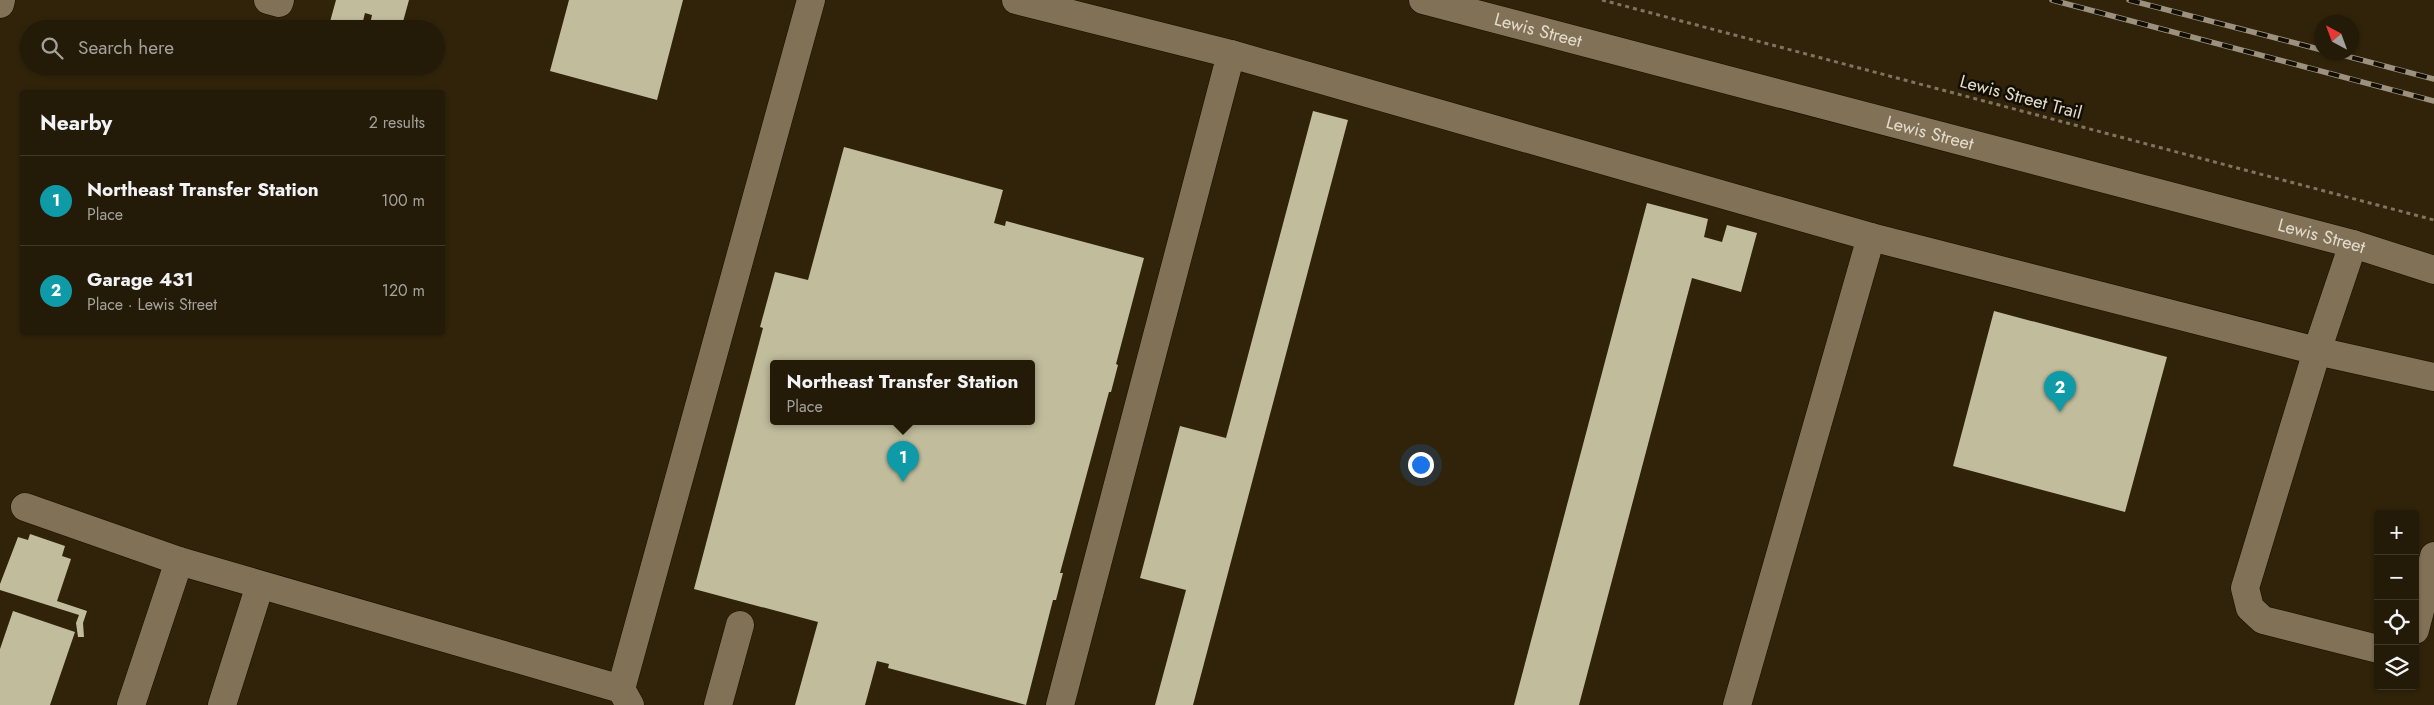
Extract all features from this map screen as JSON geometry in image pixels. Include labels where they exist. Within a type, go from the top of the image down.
[{"type":"street","points":[[0,4],[1,0]]},
{"type":"street","points":[[268,0],[279,3],[280,0]]},
{"type":"street","points":[[25,507],[179,561],[260,584],[626,697],[811,0]]},
{"type":"street","points":[[1016,0],[1231,54],[1871,237],[2317,351],[2434,377]]},
{"type":"street","name":"Lewis Street","points":[[1423,0],[2353,244],[2434,270]]},
{"type":"street","points":[[1060,705],[1231,54]]},
{"type":"street","points":[[1737,705],[1871,237]]},
{"type":"street","points":[[2353,244],[2317,351],[2246,588],[2250,608],[2264,620],[2374,648]]},
{"type":"street","points":[[2419,614],[2434,556]]},
{"type":"street","points":[[131,705],[179,561]]},
{"type":"street","points":[[222,705],[260,584]]},
{"type":"street","points":[[718,705],[740,625]]},
{"type":"path","name":"Lewis Street Trail","points":[[1602,0],[2434,220]]},
{"type":"building","points":[[336,0],[409,0],[403,20],[371,20],[372,15],[365,13],[363,20],[330,20]]},
{"type":"building","points":[[569,0],[683,0],[657,100],[550,71]]},
{"type":"building","points":[[1313,111],[1348,120],[1193,705],[1155,705],[1186,590],[1140,578],[1180,426],[1226,438]]},
{"type":"building","points":[[844,147],[1003,190],[994,223],[1005,226],[1006,221],[1144,258],[1116,364],[1118,365],[1111,392],[1109,392],[1060,573],[1063,573],[1056,600],[1053,600],[1026,705],[888,668],[889,664],[877,661],[865,705],[795,705],[818,622],[694,589],[763,328],[760,327],[775,272],[808,280]]},
{"type":"building","points":[[1647,203],[1708,219],[1704,237],[1722,242],[1727,225],[1757,233],[1741,292],[1692,278],[1579,705],[1514,705]]},
{"type":"building","points":[[1994,311],[2167,357],[2125,512],[1953,466]]},
{"type":"building","points":[[30,534],[65,546],[62,556],[71,559],[57,601],[87,611],[83,623],[84,637],[78,637],[76,623],[79,615],[0,590],[0,584],[18,537],[28,540]]},
{"type":"building","points":[[13,611],[75,632],[50,705],[0,705],[0,649]]},
{"type":"railway","points":[[2052,0],[2434,101]]},
{"type":"railway","points":[[2129,0],[2314,48]]},
{"type":"railway","points":[[2359,59],[2434,79]]},
{"type":"place","name":"Garage 431","points":[[2060,412]]},
{"type":"place","name":"Northeast Transfer Station","points":[[903,482]]}]
